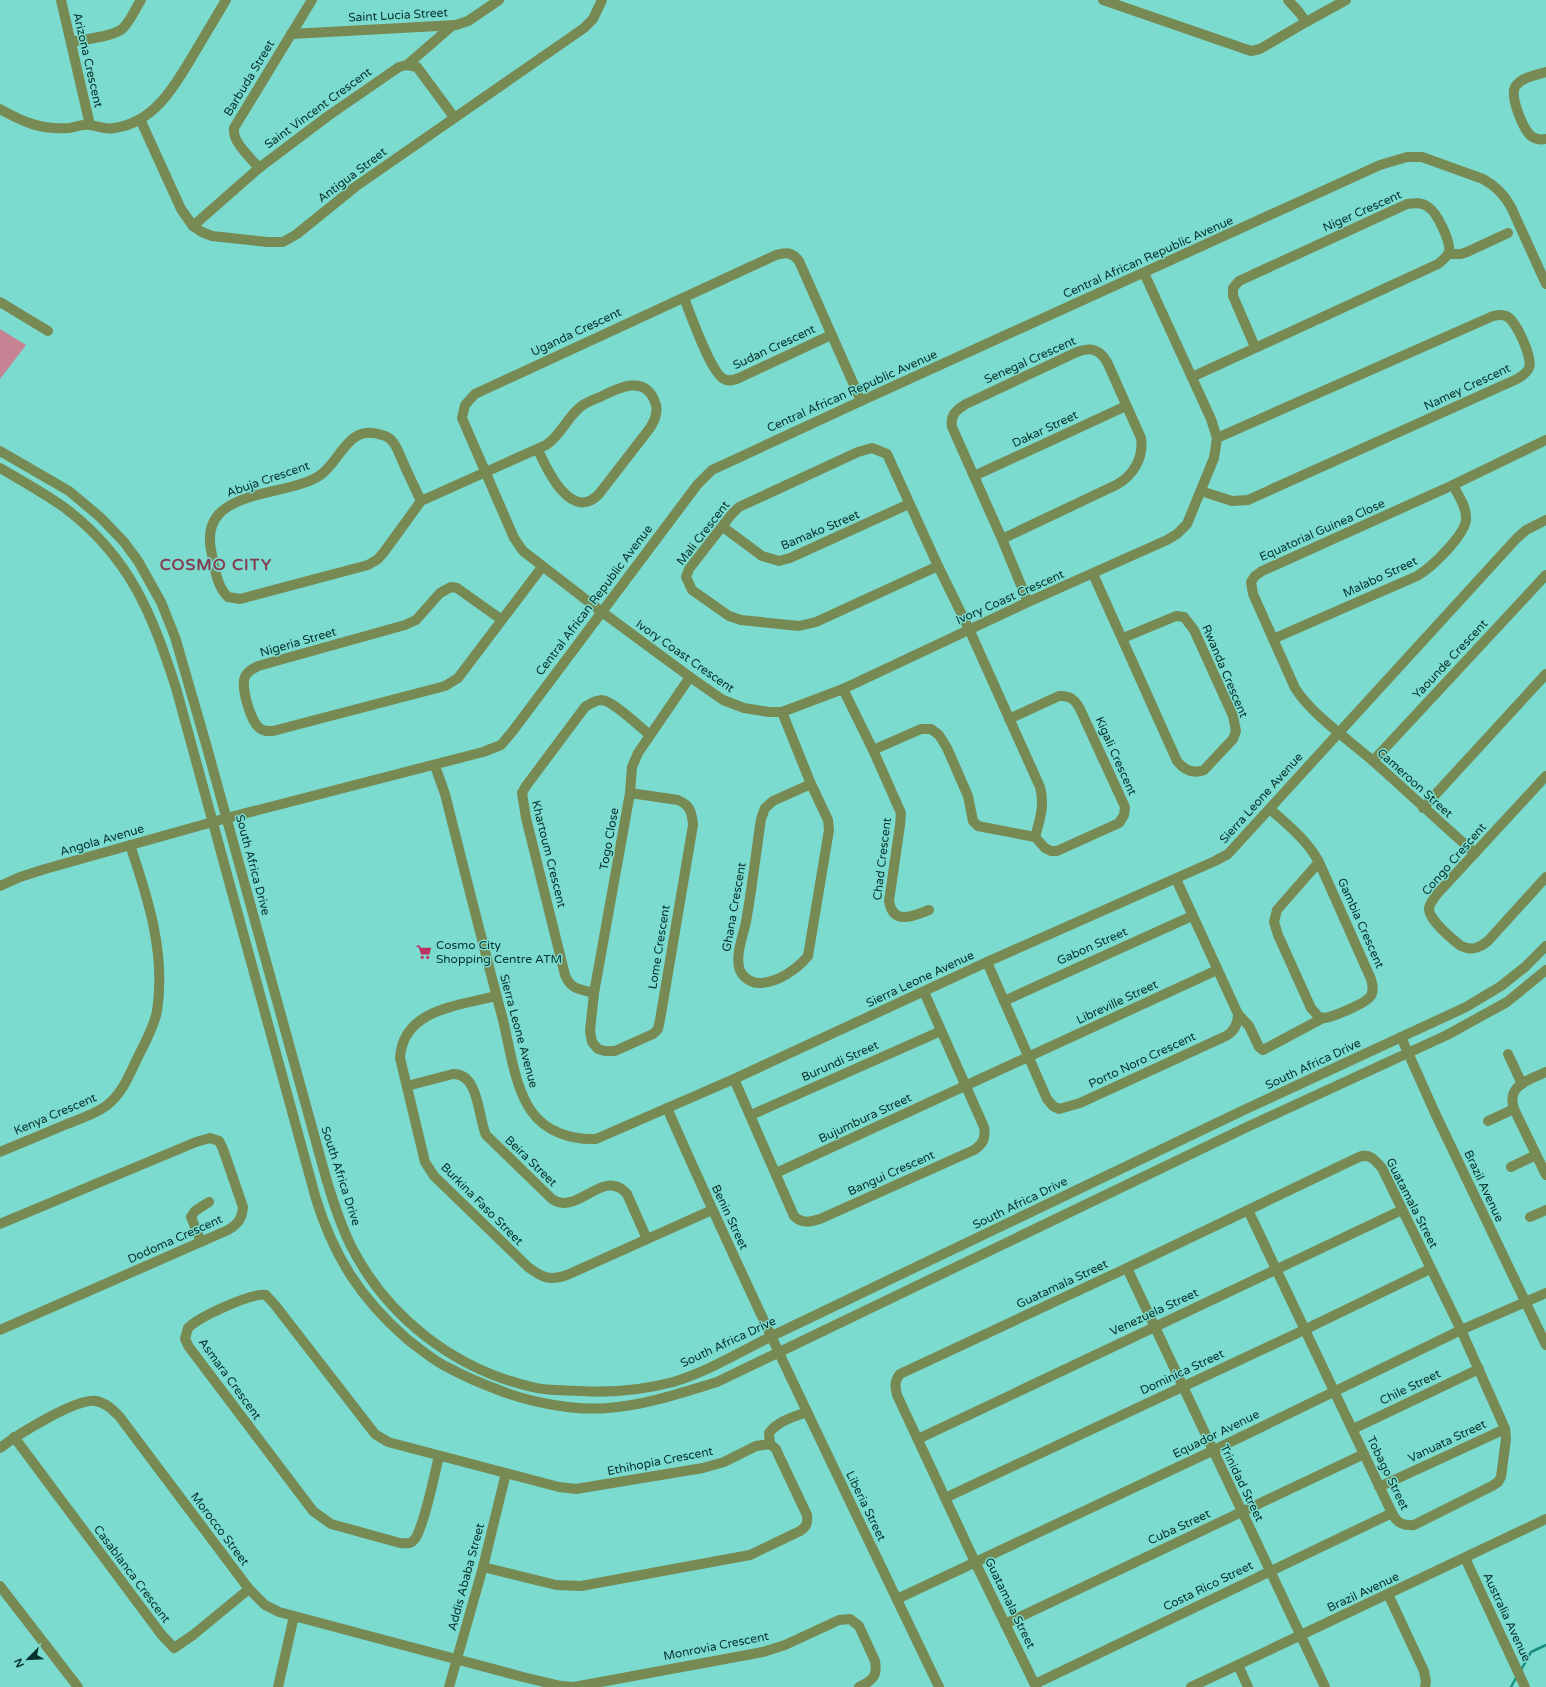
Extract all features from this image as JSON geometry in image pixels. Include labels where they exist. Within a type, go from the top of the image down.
[{"type":"street","name":"Arizona Crescent","points":[[61,0],[90,125]]},
{"type":"street","points":[[71,42],[111,34],[121,30],[141,0]]},
{"type":"street","points":[[0,109],[25,123],[43,127],[68,128],[90,125],[104,129],[112,129],[140,119],[153,110],[172,89],[226,0]]},
{"type":"street","name":"Barbuda Street","points":[[259,168],[237,141],[233,134],[234,128],[312,0]]},
{"type":"street","name":"Saint Lucia Street","points":[[291,34],[453,25],[468,21],[499,0]]},
{"type":"street","name":"Antigua Street","points":[[140,119],[184,215],[193,226],[212,236],[267,242],[288,240],[355,186],[584,28],[593,19],[602,0]]},
{"type":"street","points":[[1103,0],[1251,51],[1260,48],[1346,0]]},
{"type":"street","points":[[1288,0],[1306,22]]},
{"type":"street","name":"Saint Vincent Crescent","points":[[193,226],[259,168],[306,132],[394,69],[407,65],[453,25]]},
{"type":"street","points":[[407,65],[417,67],[454,117]]},
{"type":"street","points":[[1546,72],[1524,79],[1518,83],[1513,94],[1515,104],[1527,131],[1534,138],[1546,139]]},
{"type":"street","name":"Central African Republic Avenue","points":[[212,823],[435,766],[487,751],[501,744],[704,476],[724,463],[1380,165],[1401,158],[1416,156],[1430,159],[1483,179],[1499,190],[1505,196],[1511,207],[1546,284]]},
{"type":"street","name":"Niger Crescent","points":[[1255,347],[1233,296],[1233,288],[1242,279],[1401,206],[1413,203],[1426,205],[1434,212],[1449,245],[1448,254]]},
{"type":"street","points":[[1192,377],[1438,264],[1448,254],[1461,254],[1467,252],[1508,233]]},
{"type":"street","name":"Uganda Crescent","points":[[602,612],[542,567],[516,543],[484,472],[462,418],[465,404],[471,397],[560,354],[776,255],[790,253],[799,261],[861,401]]},
{"type":"street","name":"Ivory Coast Crescent","points":[[602,612],[690,678],[723,700],[735,705],[769,712],[782,712],[843,689],[969,629],[1093,574],[1178,534],[1187,524],[1201,492],[1214,458],[1217,438],[1211,419],[1144,273]]},
{"type":"street","name":"Sudan Crescent","points":[[684,298],[712,365],[719,376],[724,380],[739,378],[831,335]]},
{"type":"street","points":[[0,302],[48,331]]},
{"type":"street","name":"Namey Crescent","points":[[1201,492],[1232,501],[1248,500],[1517,379],[1527,372],[1529,368],[1529,357],[1522,340],[1510,319],[1505,316],[1493,316],[1217,438]]},
{"type":"street","name":"Senegal Crescent","points":[[1002,539],[1116,485],[1129,477],[1136,466],[1142,444],[1139,433],[1108,364],[1102,354],[1096,350],[1090,349],[1077,352],[966,404],[954,413],[951,422],[1028,602]]},
{"type":"street","name":"Abuja Crescent","points":[[421,501],[392,440],[380,434],[367,433],[361,435],[349,442],[328,469],[317,477],[242,500],[227,507],[219,514],[210,530],[209,545],[220,587],[228,597],[240,599],[368,565],[378,559],[384,552],[421,501],[484,472],[538,450],[557,436],[581,406],[619,388],[632,385],[637,385],[648,392],[655,402],[655,420],[650,428],[599,494],[591,501],[582,503],[577,502],[561,491],[550,476],[538,450]]},
{"type":"street","name":"Dakar Street","points":[[974,476],[1126,406]]},
{"type":"street","name":"Equatorial Guinea Close","points":[[1338,732],[1306,702],[1297,691],[1252,590],[1251,582],[1258,574],[1453,485],[1546,440]]},
{"type":"street","name":"Mali Crescent","points":[[938,566],[808,624],[799,626],[741,620],[728,616],[692,590],[686,577],[689,569],[723,527],[730,515],[739,507],[751,500],[858,452],[872,448],[887,454],[938,566],[969,629]]},
{"type":"street","name":"South Africa Drive","points":[[0,451],[69,491],[95,513],[124,542],[152,584],[169,618],[176,637],[227,818],[310,1120],[340,1221],[351,1247],[368,1274],[390,1303],[417,1330],[437,1346],[472,1366],[510,1381],[533,1387],[599,1392],[629,1390],[674,1382],[703,1370],[1239,1113],[1466,1007],[1501,986],[1525,967],[1546,946]]},
{"type":"street","points":[[0,468],[45,494],[80,520],[108,548],[133,583],[153,621],[176,688],[314,1192],[325,1229],[339,1258],[369,1301],[394,1327],[421,1350],[448,1368],[485,1385],[519,1398],[547,1404],[593,1409],[634,1405],[672,1396],[717,1382],[1245,1128],[1447,1035],[1494,1010],[1522,991],[1546,970]]},
{"type":"street","name":"Malabo Street","points":[[1273,639],[1417,576],[1428,569],[1459,535],[1465,526],[1466,514],[1453,485]]},
{"type":"street","name":"Bamako Street","points":[[723,527],[762,556],[779,561],[790,558],[909,504]]},
{"type":"street","name":"Sierra Leone Avenue","points":[[435,766],[446,794],[521,1090],[531,1111],[544,1125],[568,1136],[596,1139],[734,1079],[987,962],[1176,879],[1228,854],[1516,539],[1526,530],[1546,520]]},
{"type":"street","name":"Nigeria Street","points":[[502,620],[457,588],[445,589],[440,592],[416,620],[406,625],[258,666],[249,670],[245,675],[243,682],[244,690],[255,723],[260,729],[273,731],[445,686],[458,678],[502,620],[542,567]]},
{"type":"street","name":"Rwanda Crescent","points":[[1093,574],[1177,761],[1183,769],[1192,772],[1204,770],[1233,739],[1236,726],[1233,716],[1194,630],[1184,617],[1176,616],[1123,638]]},
{"type":"street","name":"Yaounde Crescent","points":[[1373,761],[1546,575]]},
{"type":"street","points":[[873,750],[921,729],[931,729],[939,735],[968,796],[973,821],[978,826],[1035,837],[1040,818],[1043,796],[969,629]]},
{"type":"street","points":[[1423,808],[1546,674]]},
{"type":"street","name":"Togo Close","points":[[594,993],[630,793],[632,767],[638,753],[650,734],[690,678]]},
{"type":"street","name":"Chad Crescent","points":[[843,689],[873,750],[900,813],[900,825],[889,901],[890,909],[898,917],[904,918],[930,910]]},
{"type":"street","name":"Kigali Crescent","points":[[1009,719],[1054,698],[1066,695],[1072,698],[1080,709],[1124,807],[1124,815],[1119,823],[1062,849],[1052,851],[1045,848],[1035,837]]},
{"type":"street","name":"Khartoum Crescent","points":[[594,993],[574,988],[568,983],[526,818],[522,794],[526,786],[586,707],[593,702],[602,700],[610,703],[650,734]]},
{"type":"street","name":"Ghana Crescent","points":[[782,712],[810,784],[828,820],[829,830],[808,956],[800,966],[789,973],[767,983],[757,984],[742,976],[739,968],[738,957],[746,922],[762,819],[765,808],[773,801],[810,784]]},
{"type":"street","name":"Cameroon Street","points":[[1338,732],[1373,761],[1423,808],[1475,853]]},
{"type":"street","name":"Congo Crescent","points":[[1546,776],[1437,894],[1429,908],[1434,920],[1456,942],[1466,948],[1476,948],[1488,941],[1546,878]]},
{"type":"street","name":"Lome Crescent","points":[[594,993],[590,1031],[592,1042],[598,1049],[615,1051],[648,1038],[658,1029],[693,825],[692,814],[685,803],[678,800],[630,793]]},
{"type":"street","name":"Gambia Crescent","points":[[1270,809],[1308,844],[1319,862],[1371,979],[1373,988],[1371,996],[1366,1000],[1329,1017],[1323,1018]]},
{"type":"street","name":"Angola Avenue","points":[[0,886],[26,875],[212,823]]},
{"type":"street","name":"Kenya Crescent","points":[[0,1152],[105,1107],[122,1089],[153,1024],[157,1012],[159,961],[151,913],[130,845]]},
{"type":"street","points":[[1319,862],[1279,906],[1274,922],[1308,1003],[1316,1015],[1323,1018]]},
{"type":"street","points":[[1176,879],[1238,1014],[1249,1026],[1259,1047],[1263,1050],[1323,1018]]},
{"type":"street","name":"Gabon Street","points":[[1004,1000],[1192,916]]},
{"type":"street","name":"Porto Noro Crescent","points":[[987,962],[1047,1099],[1053,1106],[1059,1109],[1065,1108],[1226,1036],[1232,1032],[1236,1026],[1238,1014]]},
{"type":"street","name":"Libreville Street","points":[[965,1086],[1029,1058],[1217,970]]},
{"type":"street","name":"Bangui Crescent","points":[[734,1079],[794,1216],[798,1220],[811,1222],[974,1150],[984,1141],[984,1127],[940,1031],[924,992]]},
{"type":"street","name":"Burkina Faso Street","points":[[496,996],[437,1011],[420,1019],[413,1025],[404,1038],[400,1049],[400,1058],[406,1086],[424,1158],[428,1169],[434,1176],[511,1251],[538,1275],[547,1278],[556,1278],[712,1210]]},
{"type":"street","name":"Burundi Street","points":[[751,1115],[940,1031]]},
{"type":"street","name":"Brazil Avenue","points":[[1401,1037],[1546,1345]]},
{"type":"street","points":[[1508,1054],[1522,1084]]},
{"type":"street","points":[[1546,1072],[1516,1088],[1512,1098],[1514,1109],[1546,1175]]},
{"type":"street","name":"Beira Street","points":[[406,1086],[453,1074],[464,1076],[469,1081],[473,1089],[482,1126],[486,1135],[552,1199],[557,1203],[566,1204],[602,1187],[610,1184],[616,1185],[622,1188],[627,1194],[647,1239]]},
{"type":"street","name":"Bujumbura Street","points":[[776,1173],[965,1086]]},
{"type":"street","name":"Benin Street","points":[[667,1108],[712,1210],[772,1336]]},
{"type":"street","points":[[1488,1122],[1514,1109]]},
{"type":"street","name":"Dodoma Crescent","points":[[0,1224],[196,1142],[210,1138],[219,1141],[223,1149],[243,1207],[242,1216],[237,1225],[0,1330]]},
{"type":"street","name":"Guatamala Street","points":[[1036,1685],[975,1562],[897,1395],[896,1382],[900,1374],[1359,1157],[1367,1155],[1372,1157],[1382,1168],[1461,1330]]},
{"type":"street","points":[[1512,1167],[1536,1155]]},
{"type":"street","points":[[201,1242],[192,1217],[195,1210],[209,1202]]},
{"type":"street","name":"Tobago Street","points":[[1248,1210],[1333,1391],[1353,1429],[1379,1487],[1392,1513],[1402,1524],[1414,1525],[1492,1486],[1498,1482],[1501,1477],[1506,1439],[1505,1428],[1461,1330]]},
{"type":"street","name":"Venezuela Street","points":[[918,1439],[1402,1210]]},
{"type":"street","points":[[1530,1217],[1546,1210]]},
{"type":"street","name":"Trinidad Street","points":[[1127,1268],[1325,1687]]},
{"type":"street","name":"Dominica Street","points":[[945,1498],[1304,1330],[1430,1269]]},
{"type":"street","name":"Equador Avenue","points":[[897,1599],[1461,1330],[1546,1293]]},
{"type":"street","name":"Asmara Crescent","points":[[266,1295],[375,1434],[388,1442],[440,1456],[420,1528],[414,1541],[410,1544],[400,1543],[331,1524],[313,1511],[189,1347],[185,1339],[185,1333],[188,1328],[199,1319],[250,1296],[266,1295]]},
{"type":"street","name":"Liberia Street","points":[[772,1336],[778,1352],[938,1687]]},
{"type":"street","name":"Chile Street","points":[[1353,1429],[1479,1369]]},
{"type":"street","name":"Morocco Street","points":[[0,1448],[14,1437],[73,1406],[87,1401],[104,1403],[119,1416],[249,1589],[258,1599],[273,1610],[457,1659],[522,1682]]},
{"type":"street","points":[[483,1567],[556,1585],[581,1586],[750,1556],[806,1527],[808,1521],[807,1515],[776,1449],[770,1444],[770,1433],[772,1429],[780,1423],[807,1412]]},
{"type":"street","name":"Vanuata Street","points":[[1379,1487],[1505,1428]]},
{"type":"street","name":"Casablanca Crescent","points":[[14,1437],[161,1634],[174,1648],[193,1635],[249,1589]]},
{"type":"street","name":"Ethihopia Crescent","points":[[440,1456],[560,1487],[576,1489],[704,1468],[724,1462],[756,1446],[770,1444]]},
{"type":"street","name":"Cuba Street","points":[[1005,1624],[1364,1454]]},
{"type":"street","name":"Addis Ababa Street","points":[[449,1687],[483,1567],[506,1473]]},
{"type":"street","name":"Costa Rico Street","points":[[1036,1685],[1392,1513]]},
{"type":"street","name":"Brazil Avenue","points":[[1191,1687],[1546,1519]]},
{"type":"street","name":"Australia Avenue","points":[[1466,1558],[1525,1687]]},
{"type":"street","points":[[1,1587],[78,1687]]},
{"type":"street","points":[[1388,1594],[1424,1671],[1426,1682],[1425,1687]]},
{"type":"street","points":[[278,1687],[294,1616]]},
{"type":"street","name":"Monrovia Crescent","points":[[522,1682],[574,1687],[763,1652],[785,1645],[839,1620],[850,1619],[858,1626],[875,1661],[876,1667],[873,1679],[859,1687]]},
{"type":"street","points":[[1238,1665],[1248,1687]]},
{"type":"shaded area","points":[[0,329],[26,345],[0,379]]},
{"type":"waterway","points":[[1521,1670],[1531,1652],[1546,1645]]},
{"type":"waterway","points":[[1511,1687],[1517,1676]]},
{"type":"place","name":"Cosmo City Shopping Centre ATM","points":[[424,952]]},
{"type":"district","name":"COSMO CITY","points":[[216,565]]}]
